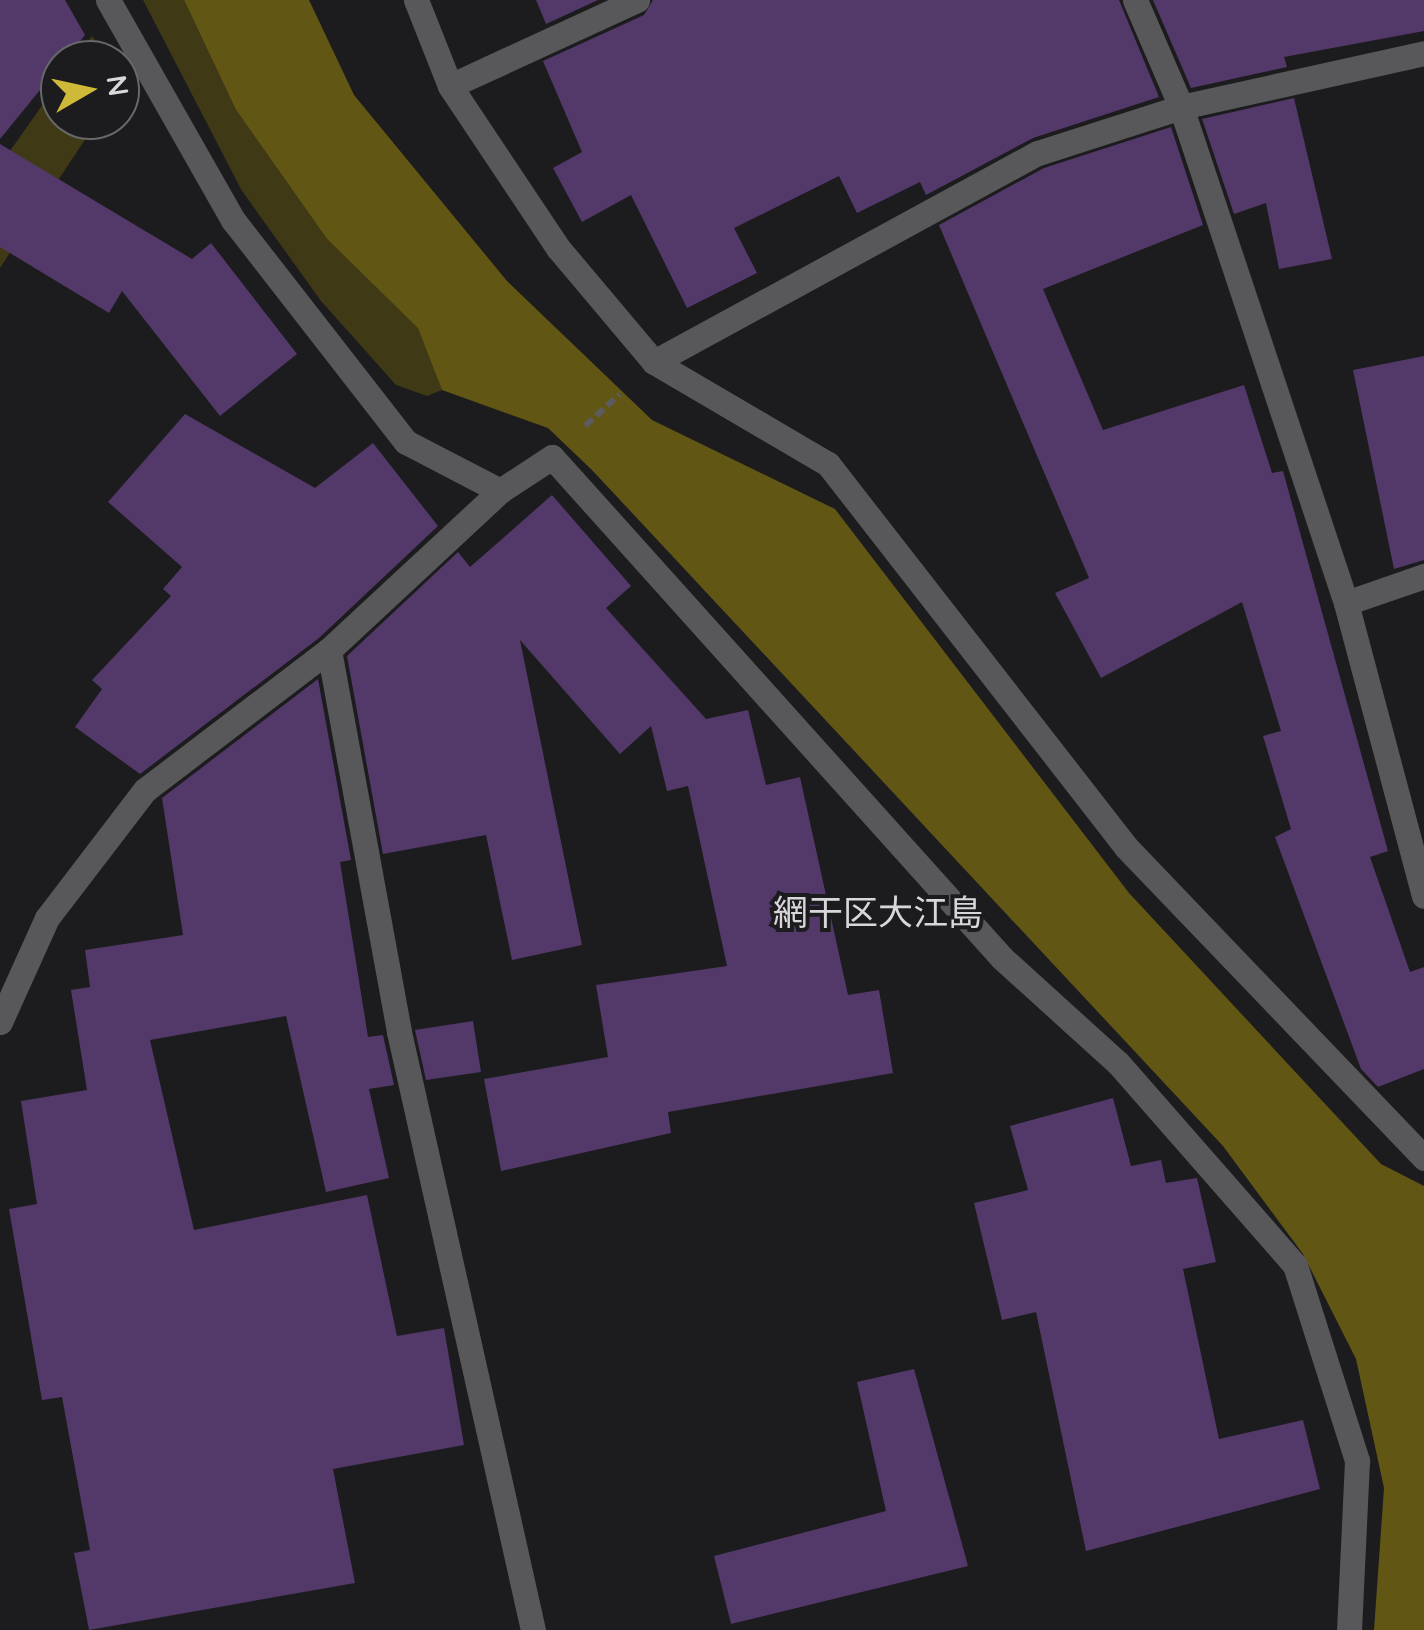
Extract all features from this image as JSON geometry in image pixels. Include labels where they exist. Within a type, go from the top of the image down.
[{"type":"street","points":[[108,0],[234,220],[406,442],[500,491]]},
{"type":"street","points":[[416,0],[450,86],[558,248],[654,362],[828,464],[1126,847],[1424,1158]]},
{"type":"street","points":[[450,86],[637,0]]},
{"type":"street","points":[[1135,0],[1180,107],[1346,602],[1415,825],[1424,896]]},
{"type":"street","points":[[654,362],[1038,153],[1180,107],[1424,53]]},
{"type":"street","points":[[0,1022],[47,918],[146,790],[329,650],[500,491],[552,457],[1002,958],[1118,1063],[1295,1266],[1357,1462],[1350,1630]]},
{"type":"street","points":[[1346,602],[1424,576]]},
{"type":"street","points":[[329,650],[399,1032],[533,1630]]},
{"type":"path","points":[[552,457],[654,362]]},
{"type":"shaded area","points":[[143,0],[184,0],[236,110],[327,239],[419,328],[442,390],[427,396],[396,385],[321,301],[242,191]]},
{"type":"shaded area","points":[[184,0],[309,0],[354,95],[507,281],[652,420],[835,509],[1129,893],[1381,1164],[1424,1186],[1424,1630],[1374,1630],[1384,1488],[1356,1359],[1303,1254],[1223,1146],[592,470],[548,428],[442,390],[418,328],[327,239],[236,110]]},
{"type":"shaded area","points":[[40,108],[40,140],[85,140],[0,268],[0,165]]},
{"type":"building","points":[[0,0],[65,0],[85,35],[81,40],[40,40],[40,90],[0,139]]},
{"type":"building","points":[[536,0],[598,0],[546,24]]},
{"type":"building","points":[[653,0],[1119,0],[1159,97],[1033,138],[926,195],[920,182],[857,213],[839,176],[734,228],[757,273],[687,308],[631,195],[582,222],[553,168],[582,152],[543,61],[644,15]]},
{"type":"building","points":[[1153,0],[1424,0],[1424,31],[1284,57],[1287,67],[1191,88]]},
{"type":"building","points":[[1294,98],[1332,259],[1279,269],[1266,203],[1234,214],[1202,119]]},
{"type":"building","points":[[1171,127],[1203,225],[1043,289],[1103,430],[1244,385],[1272,473],[1283,471],[1388,851],[1370,857],[1410,972],[1424,967],[1424,1069],[1378,1087],[1361,1069],[1275,837],[1291,829],[1263,736],[1281,731],[1242,602],[1101,678],[1055,593],[1089,578],[939,225],[1044,168]]},
{"type":"building","points":[[0,144],[192,259],[211,243],[297,354],[220,416],[122,291],[109,313],[0,247]]},
{"type":"building","points":[[1424,356],[1424,560],[1394,569],[1353,370]]},
{"type":"building","points":[[185,414],[315,488],[373,443],[438,526],[319,638],[140,774],[75,727],[102,689],[92,680],[171,596],[163,589],[182,567],[108,502]]},
{"type":"building","points":[[552,495],[631,586],[606,608],[706,719],[748,710],[766,785],[800,777],[848,995],[879,990],[893,1073],[668,1112],[671,1133],[501,1171],[484,1079],[608,1057],[596,985],[727,966],[688,786],[667,791],[651,726],[620,754],[520,640],[582,945],[512,960],[486,835],[383,854],[347,656],[458,552],[470,567]]},
{"type":"building","points":[[318,679],[351,860],[340,862],[368,1037],[383,1035],[394,1085],[369,1089],[389,1178],[326,1192],[286,1016],[150,1040],[194,1230],[367,1195],[397,1336],[444,1328],[464,1445],[333,1469],[355,1583],[89,1630],[74,1553],[90,1550],[62,1397],[42,1400],[9,1209],[37,1204],[21,1101],[87,1090],[71,990],[90,987],[85,950],[183,935],[162,798]]},
{"type":"building","points":[[473,1021],[481,1072],[426,1080],[415,1030]]},
{"type":"building","points":[[1113,1098],[1131,1166],[1161,1160],[1166,1183],[1197,1178],[1216,1262],[1183,1269],[1219,1439],[1303,1420],[1320,1489],[1086,1551],[1036,1312],[1002,1320],[974,1203],[1028,1190],[1010,1126]]},
{"type":"building","points":[[914,1369],[968,1566],[731,1624],[714,1556],[886,1511],[857,1382]]},
{"type":"district","name":"網干区大江島","points":[[878,912]]}]
